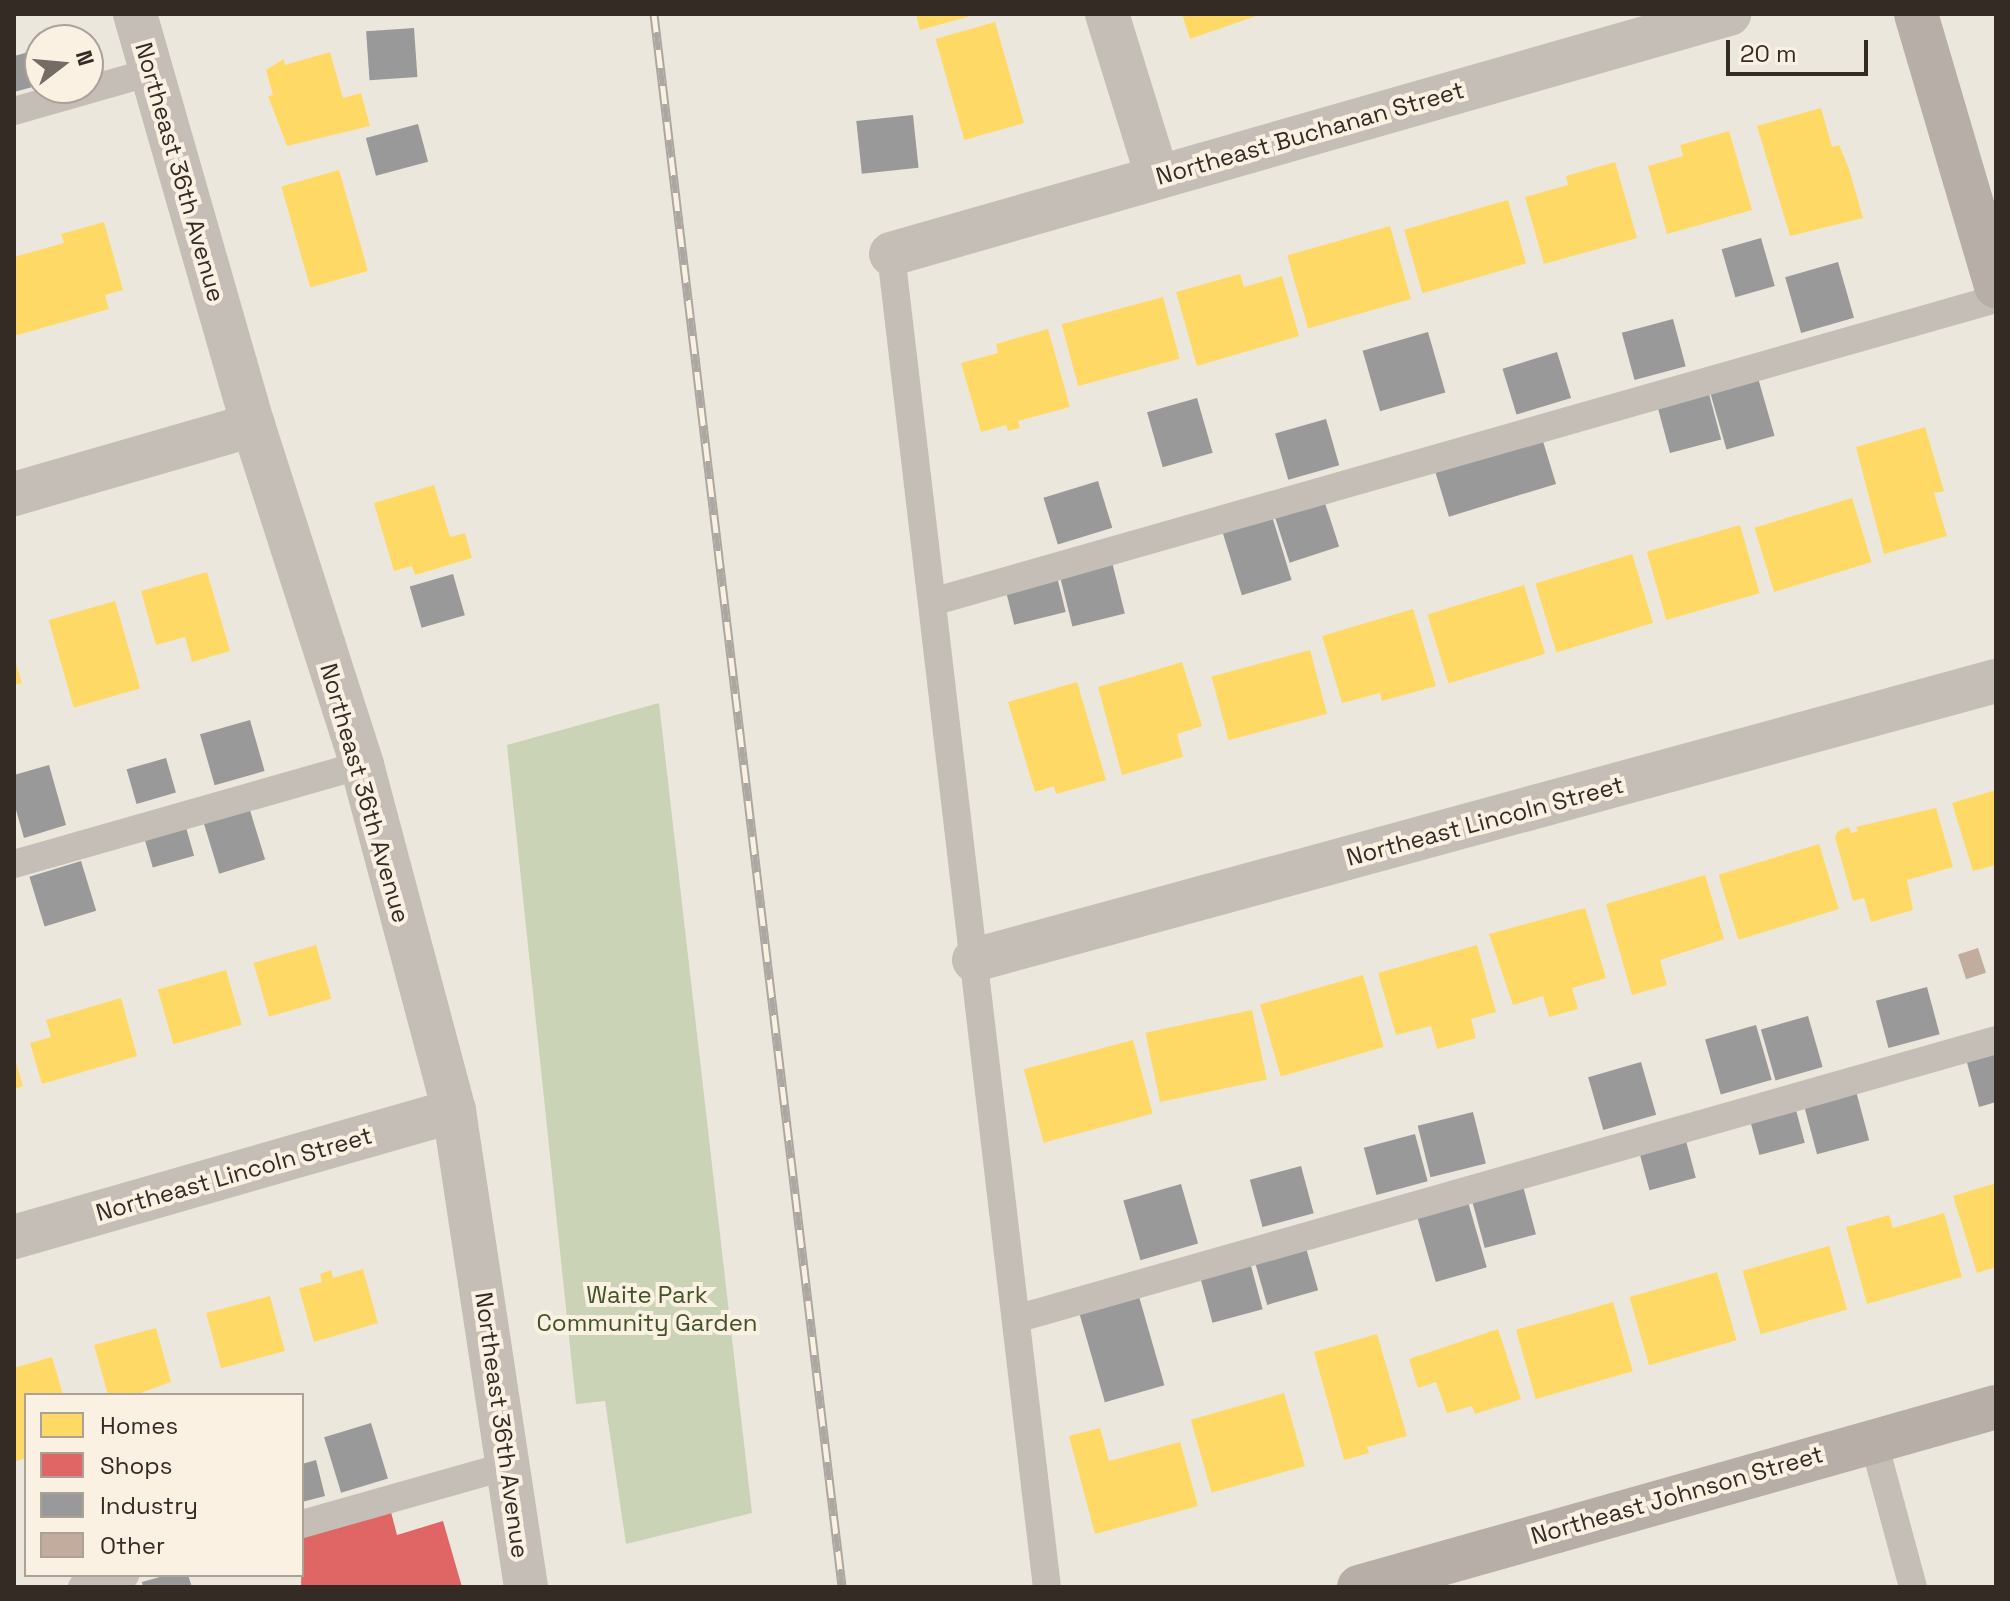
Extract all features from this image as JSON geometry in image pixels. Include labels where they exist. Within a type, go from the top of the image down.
[{"type":"street","name":"Northeast 36th Avenue","points":[[135,14],[253,425],[362,765],[454,1111],[510,1465],[526,1587]]},
{"type":"street","points":[[1107,14],[1157,176]]},
{"type":"street","name":"Northeast Buchanan Street","points":[[891,254],[1729,14]]},
{"type":"street","points":[[1916,14],[1996,286]]},
{"type":"street","points":[[14,494],[253,425]]},
{"type":"street","name":"Northeast Lincoln Street","points":[[974,960],[1996,681]]},
{"type":"street","name":"Northeast Lincoln Street","points":[[14,1237],[454,1111]]},
{"type":"street","name":"Northeast Johnson Street","points":[[1359,1587],[1429,1577],[1873,1439],[1996,1407]]},
{"type":"lane","points":[[14,111],[151,72]]},
{"type":"lane","points":[[891,254],[1019,1318],[1047,1587]]},
{"type":"lane","points":[[932,602],[1996,299]]},
{"type":"lane","points":[[14,864],[362,765]]},
{"type":"lane","points":[[1019,1318],[1996,1040]]},
{"type":"lane","points":[[1873,1439],[1913,1587]]},
{"type":"lane","points":[[304,1523],[510,1465]]},
{"type":"lane","points":[[82,1587],[118,1577]]},
{"type":"green space","name":"Waite Park Community Garden","points":[[659,703],[752,1513],[626,1544],[605,1401],[576,1404],[507,745]]},
{"type":"building: Homes","points":[[916,14],[974,14],[974,15],[920,30]]},
{"type":"building: Homes","points":[[1182,14],[1259,14],[1259,15],[1190,39]]},
{"type":"building: Homes","points":[[995,22],[1024,123],[964,140],[935,39]]},
{"type":"building: Homes","points":[[330,52],[343,98],[361,93],[370,126],[287,146],[268,96],[273,95],[266,70],[284,59],[285,65]]},
{"type":"building: Homes","points":[[1821,108],[1832,147],[1839,145],[1849,169],[1863,218],[1790,236],[1757,126]]},
{"type":"building: Homes","points":[[1729,131],[1752,210],[1667,234],[1648,166],[1683,156],[1680,145]]},
{"type":"building: Homes","points":[[1615,162],[1637,238],[1544,264],[1525,197],[1568,185],[1566,176]]},
{"type":"building: Homes","points":[[339,170],[368,271],[310,287],[281,187]]},
{"type":"building: Homes","points":[[1508,200],[1526,263],[1422,293],[1404,230]]},
{"type":"building: Homes","points":[[104,222],[123,290],[105,295],[109,309],[14,336],[14,257],[64,243],[61,234]]},
{"type":"building: Homes","points":[[1390,226],[1411,299],[1308,329],[1287,255]]},
{"type":"building: Homes","points":[[1240,274],[1244,287],[1282,276],[1299,336],[1197,366],[1176,292]]},
{"type":"building: Homes","points":[[1163,297],[1180,359],[1078,386],[1062,324]]},
{"type":"building: Homes","points":[[1048,329],[1070,407],[1018,421],[1020,428],[1008,431],[1006,425],[981,432],[961,363],[998,353],[996,344]]},
{"type":"building: Homes","points":[[1925,427],[1944,491],[1934,493],[1947,536],[1884,554],[1856,447]]},
{"type":"building: Homes","points":[[434,485],[450,537],[465,533],[472,558],[415,575],[412,566],[394,571],[374,503]]},
{"type":"building: Homes","points":[[1852,498],[1872,562],[1774,592],[1754,528]]},
{"type":"building: Homes","points":[[1740,525],[1760,593],[1666,620],[1647,552]]},
{"type":"building: Homes","points":[[1632,554],[1653,623],[1556,652],[1535,584]]},
{"type":"building: Homes","points":[[207,572],[230,651],[192,662],[185,637],[156,645],[141,591]]},
{"type":"building: Homes","points":[[1524,585],[1545,654],[1448,683],[1427,615]]},
{"type":"building: Homes","points":[[115,601],[140,688],[74,707],[49,620]]},
{"type":"building: Homes","points":[[1413,609],[1436,686],[1382,701],[1380,693],[1342,703],[1322,636]]},
{"type":"building: Homes","points":[[1310,650],[1327,714],[1229,740],[1211,676]]},
{"type":"building: Homes","points":[[14,658],[22,683],[14,685]]},
{"type":"building: Homes","points":[[1182,662],[1202,726],[1177,734],[1183,757],[1122,775],[1098,687]]},
{"type":"building: Homes","points":[[1077,682],[1106,780],[1056,794],[1054,786],[1035,792],[1008,702]]},
{"type":"building: Homes","points":[[1996,790],[1996,865],[1973,871],[1952,803]]},
{"type":"building: Homes","points":[[1936,808],[1953,867],[1907,880],[1913,910],[1871,922],[1864,898],[1853,901],[1835,837],[1838,831],[1849,827],[1851,833],[1858,831],[1856,827]]},
{"type":"building: Homes","points":[[1819,844],[1839,909],[1738,940],[1719,875]]},
{"type":"building: Homes","points":[[1705,875],[1724,939],[1660,960],[1667,985],[1632,995],[1606,904]]},
{"type":"building: Homes","points":[[1585,908],[1606,978],[1572,988],[1578,1009],[1549,1017],[1543,996],[1513,1005],[1489,934]]},
{"type":"building: Homes","points":[[316,945],[331,999],[269,1017],[254,963]]},
{"type":"building: Homes","points":[[1477,945],[1496,1012],[1471,1019],[1476,1038],[1437,1049],[1431,1026],[1396,1035],[1378,973]]},
{"type":"building: Homes","points":[[226,970],[242,1025],[173,1044],[158,990]]},
{"type":"building: Homes","points":[[1363,975],[1384,1047],[1281,1077],[1260,1004]]},
{"type":"building: Homes","points":[[121,998],[137,1056],[42,1084],[30,1043],[51,1037],[46,1020]]},
{"type":"building: Homes","points":[[1252,1010],[1267,1079],[1160,1102],[1145,1033]]},
{"type":"building: Homes","points":[[1133,1040],[1153,1113],[1044,1143],[1024,1069]]},
{"type":"building: Homes","points":[[14,1056],[23,1086],[14,1089]]},
{"type":"building: Homes","points":[[1996,1183],[1996,1267],[1977,1273],[1953,1196]]},
{"type":"building: Homes","points":[[1944,1213],[1962,1277],[1867,1304],[1846,1227],[1889,1215],[1893,1228]]},
{"type":"building: Homes","points":[[1829,1246],[1847,1309],[1761,1334],[1742,1271]]},
{"type":"building: Homes","points":[[363,1269],[378,1323],[314,1342],[299,1288],[322,1282],[320,1274],[331,1270],[333,1278]]},
{"type":"building: Homes","points":[[1717,1272],[1737,1340],[1649,1365],[1630,1297]]},
{"type":"building: Homes","points":[[270,1296],[285,1351],[221,1368],[206,1313]]},
{"type":"building: Homes","points":[[1613,1302],[1633,1371],[1536,1399],[1516,1330]]},
{"type":"building: Homes","points":[[156,1328],[171,1382],[141,1393],[107,1393],[94,1345]]},
{"type":"building: Homes","points":[[1498,1329],[1521,1399],[1475,1414],[1472,1406],[1447,1413],[1436,1382],[1418,1388],[1409,1359]]},
{"type":"building: Homes","points":[[1377,1334],[1407,1436],[1367,1447],[1369,1453],[1344,1460],[1314,1352]]},
{"type":"building: Homes","points":[[52,1357],[62,1393],[24,1393],[24,1459],[14,1462],[14,1368]]},
{"type":"building: Homes","points":[[1284,1393],[1305,1466],[1212,1493],[1191,1420]]},
{"type":"building: Homes","points":[[1100,1428],[1109,1461],[1180,1442],[1198,1506],[1095,1534],[1069,1436]]},
{"type":"building: Shops","points":[[391,1512],[397,1535],[443,1521],[462,1587],[301,1587],[304,1537]]},
{"type":"building: Industry","points":[[414,28],[417,77],[370,80],[366,31]]},
{"type":"building: Industry","points":[[24,53],[24,89],[14,92],[14,56]]},
{"type":"building: Industry","points":[[913,115],[919,168],[862,174],[856,121]]},
{"type":"building: Industry","points":[[418,124],[428,162],[376,176],[366,138]]},
{"type":"building: Industry","points":[[1761,238],[1775,286],[1735,297],[1722,249]]},
{"type":"building: Industry","points":[[1838,262],[1854,318],[1801,333],[1785,277]]},
{"type":"building: Industry","points":[[1673,319],[1686,366],[1634,380],[1622,333]]},
{"type":"building: Industry","points":[[1428,332],[1445,393],[1380,411],[1363,351]]},
{"type":"building: Industry","points":[[1557,352],[1571,398],[1517,415],[1502,369]]},
{"type":"building: Industry","points":[[1758,378],[1775,436],[1726,449],[1710,392]]},
{"type":"building: Industry","points":[[1709,394],[1721,439],[1670,453],[1658,408]]},
{"type":"building: Industry","points":[[1197,398],[1213,453],[1163,467],[1147,412]]},
{"type":"building: Industry","points":[[1326,419],[1339,465],[1288,480],[1275,434]]},
{"type":"building: Industry","points":[[1542,438],[1556,484],[1449,517],[1435,471]]},
{"type":"building: Industry","points":[[1098,481],[1112,528],[1058,545],[1043,498]]},
{"type":"building: Industry","points":[[1324,500],[1339,547],[1290,563],[1275,516]]},
{"type":"building: Industry","points":[[1272,516],[1292,580],[1242,595],[1222,531]]},
{"type":"building: Industry","points":[[1112,562],[1125,613],[1072,626],[1060,575]]},
{"type":"building: Industry","points":[[453,574],[465,615],[422,628],[410,586]]},
{"type":"building: Industry","points":[[1057,577],[1066,612],[1014,625],[1006,590]]},
{"type":"building: Industry","points":[[250,720],[265,771],[215,785],[200,734]]},
{"type":"building: Industry","points":[[166,758],[176,793],[137,804],[127,769]]},
{"type":"building: Industry","points":[[49,765],[66,825],[24,838],[14,803],[14,775]]},
{"type":"building: Industry","points":[[249,807],[265,860],[219,874],[203,821]]},
{"type":"building: Industry","points":[[185,824],[194,856],[153,868],[144,836]]},
{"type":"building: Industry","points":[[81,861],[96,911],[45,927],[29,877]]},
{"type":"building: Industry","points":[[1927,987],[1940,1034],[1888,1048],[1876,1001]]},
{"type":"building: Industry","points":[[1808,1016],[1823,1067],[1776,1080],[1761,1030]]},
{"type":"building: Industry","points":[[1756,1025],[1772,1080],[1721,1094],[1705,1040]]},
{"type":"building: Industry","points":[[1996,1050],[1996,1102],[1979,1107],[1966,1059]]},
{"type":"building: Industry","points":[[1641,1062],[1656,1115],[1603,1130],[1588,1077]]},
{"type":"building: Industry","points":[[1856,1091],[1869,1140],[1817,1154],[1804,1105]]},
{"type":"building: Industry","points":[[1796,1110],[1805,1143],[1759,1155],[1751,1122]]},
{"type":"building: Industry","points":[[1473,1112],[1486,1163],[1431,1177],[1418,1126]]},
{"type":"building: Industry","points":[[1415,1134],[1428,1181],[1376,1195],[1364,1148]]},
{"type":"building: Industry","points":[[1686,1141],[1696,1178],[1649,1190],[1640,1153]]},
{"type":"building: Industry","points":[[1301,1166],[1314,1213],[1262,1227],[1250,1180]]},
{"type":"building: Industry","points":[[1181,1184],[1198,1244],[1140,1260],[1123,1201]]},
{"type":"building: Industry","points":[[1523,1186],[1536,1234],[1485,1248],[1472,1200]]},
{"type":"building: Industry","points":[[1468,1202],[1487,1267],[1436,1282],[1417,1217]]},
{"type":"building: Industry","points":[[1306,1248],[1318,1290],[1267,1305],[1255,1263]]},
{"type":"building: Industry","points":[[1250,1262],[1263,1309],[1212,1323],[1200,1275]]},
{"type":"building: Industry","points":[[1138,1293],[1164,1385],[1105,1402],[1078,1310]]},
{"type":"building: Industry","points":[[371,1423],[388,1478],[341,1493],[324,1437]]},
{"type":"building: Industry","points":[[316,1460],[325,1496],[304,1501],[304,1463]]},
{"type":"building: Industry","points":[[160,1577],[189,1577],[192,1587],[143,1587],[142,1582]]},
{"type":"building: Other","points":[[1978,948],[1986,973],[1966,979],[1958,954]]},
{"type":"railway","points":[[654,14],[842,1587]]}]
